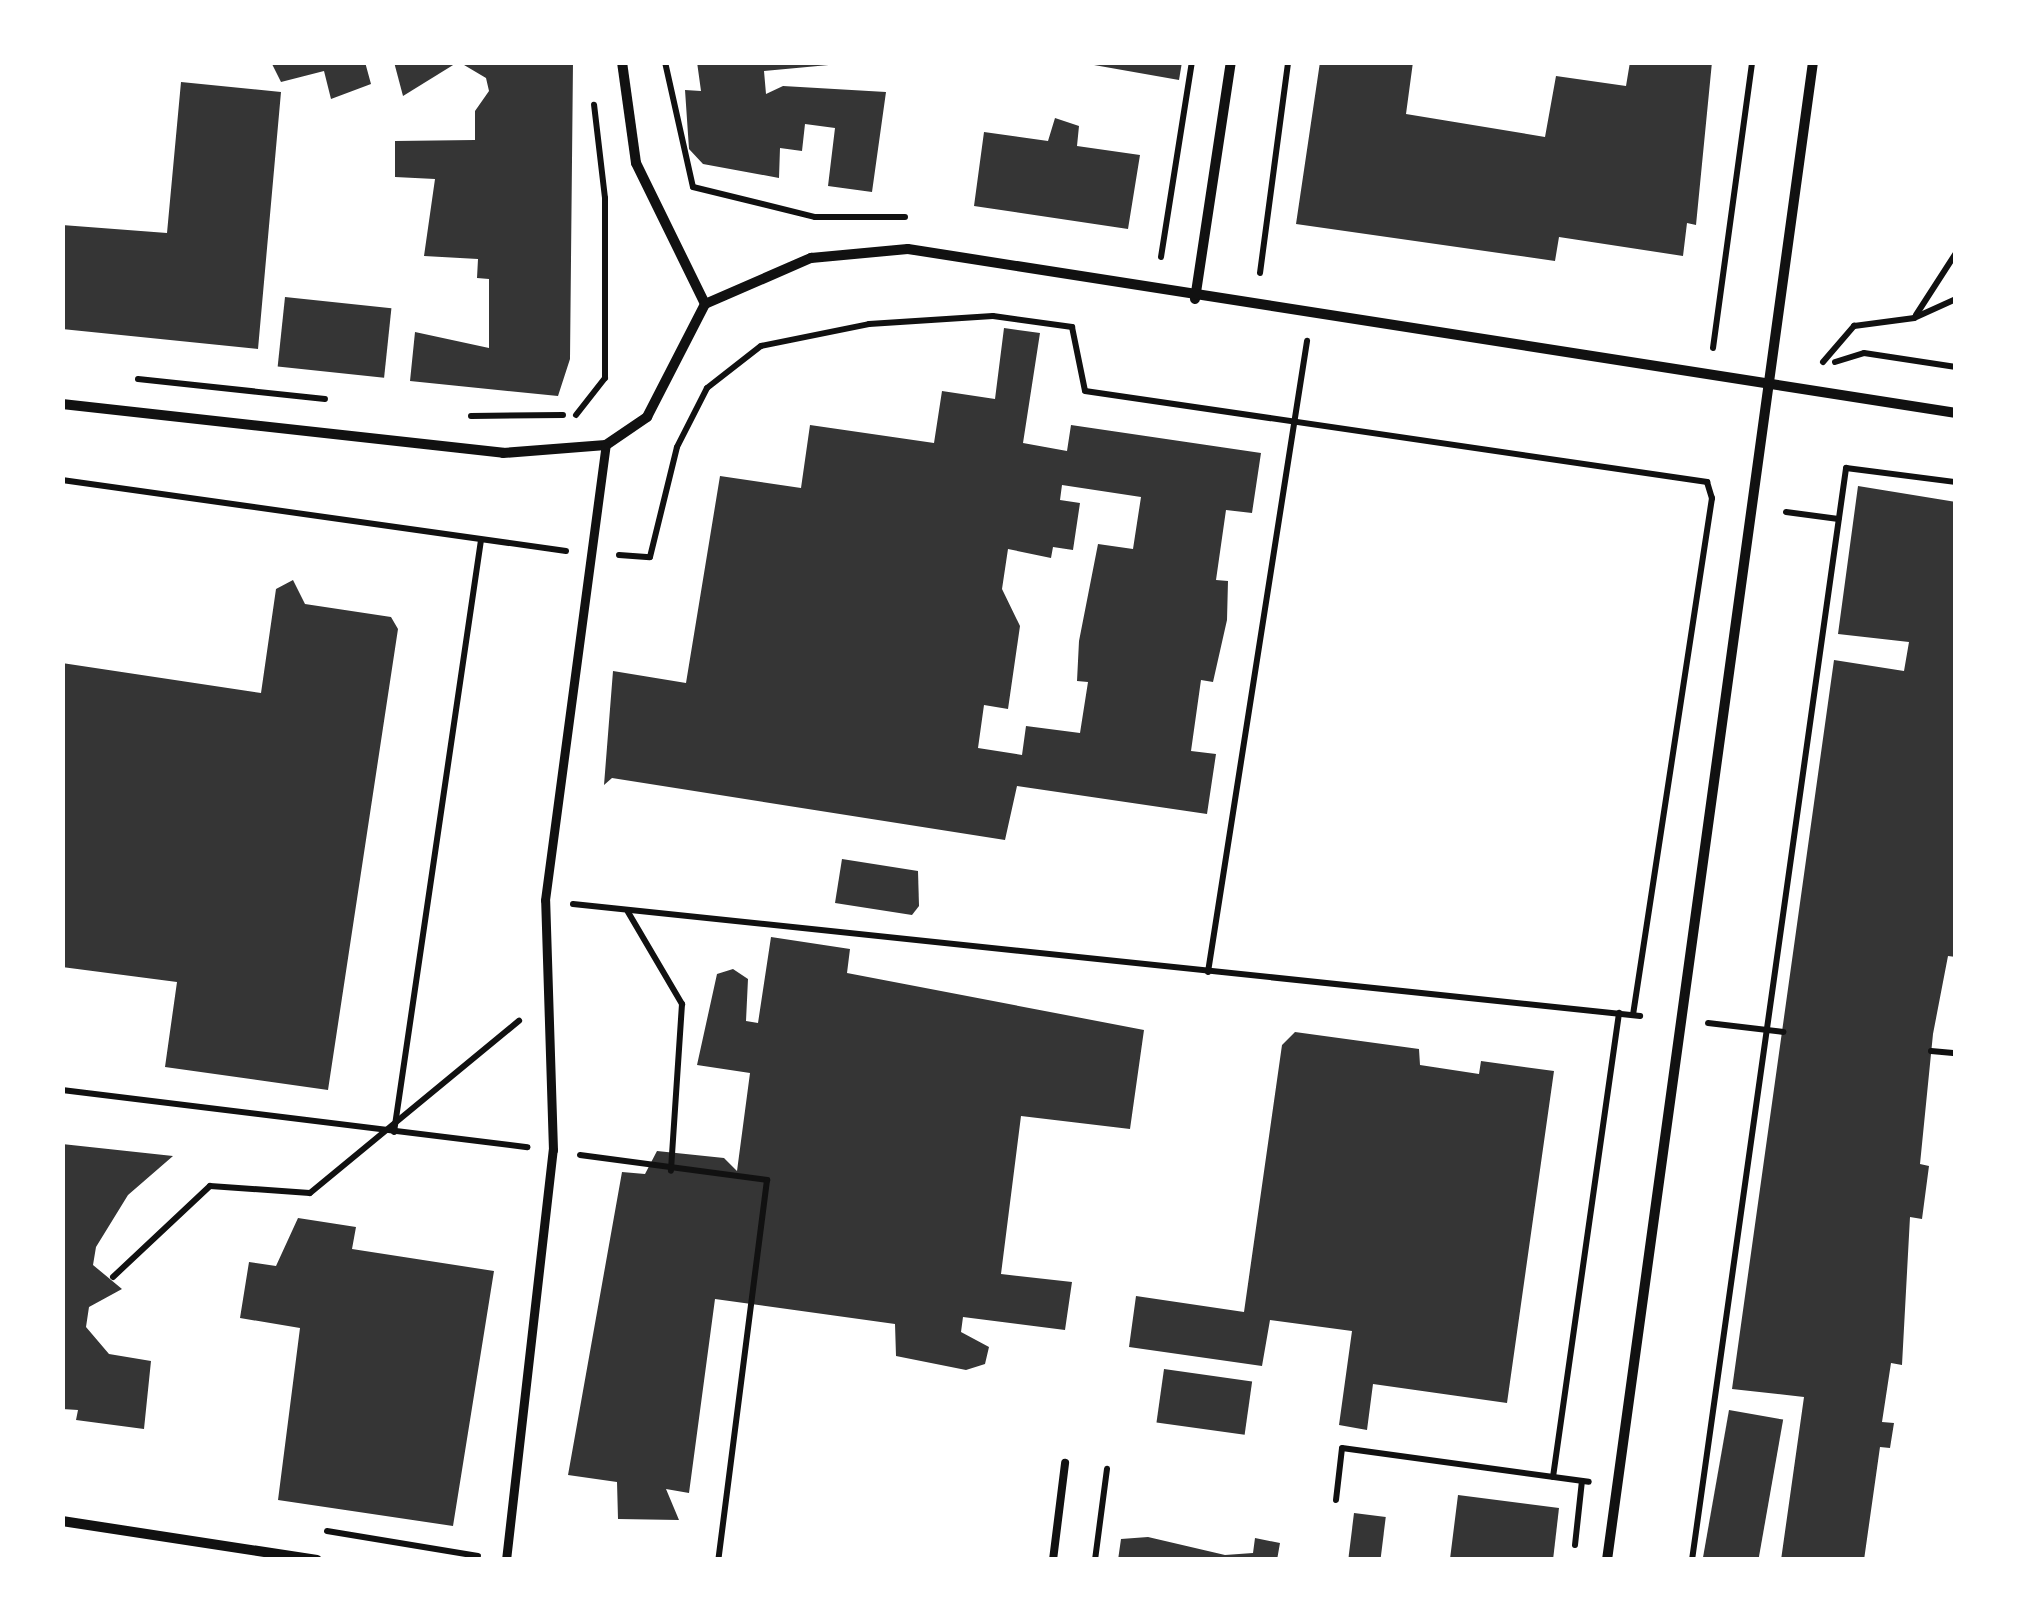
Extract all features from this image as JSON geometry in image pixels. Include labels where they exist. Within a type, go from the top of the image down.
[{"type":"street","points":[[622,62],[636,163],[705,304]]},
{"type":"street","points":[[1195,299],[1231,62]]},
{"type":"street","points":[[1606,1560],[1774,388],[1813,62]]},
{"type":"street","points":[[62,404],[502,453],[606,445],[647,417],[705,304],[811,258],[908,249],[1310,317],[1956,413]]},
{"type":"street","points":[[506,1560],[553,1150],[545,900],[606,445]]},
{"type":"street","points":[[62,1521],[317,1560]]},
{"type":"lane","points":[[1052,1560],[1065,1463]]},
{"type":"path","points":[[665,62],[693,187],[814,217],[913,218]]},
{"type":"path","points":[[1160,257],[1192,62]]},
{"type":"path","points":[[1260,273],[1288,62]]},
{"type":"path","points":[[1713,350],[1752,62]]},
{"type":"path","points":[[455,417],[578,415],[604,378],[605,198],[591,82]]},
{"type":"path","points":[[1914,318],[1956,253]]},
{"type":"path","points":[[1142,254],[1278,276]]},
{"type":"path","points":[[1854,326],[1914,318],[1956,299]]},
{"type":"path","points":[[62,480],[481,540],[650,558],[677,446],[707,388],[760,346],[870,324],[994,316],[1072,326],[1084,391],[1707,482],[1712,498],[1637,1015],[545,900]]},
{"type":"path","points":[[1208,972],[1310,317]]},
{"type":"path","points":[[1694,346],[1724,352]]},
{"type":"path","points":[[1820,367],[1864,353],[1956,367]]},
{"type":"path","points":[[118,377],[333,400]]},
{"type":"path","points":[[1692,1560],[1846,468],[1956,482]]},
{"type":"path","points":[[1786,512],[1839,519]]},
{"type":"path","points":[[394,1132],[481,540]]},
{"type":"path","points":[[627,911],[682,1004],[671,1170]]},
{"type":"path","points":[[113,1277],[210,1186],[310,1193],[394,1132],[546,997]]},
{"type":"path","points":[[1553,1477],[1618,1013]]},
{"type":"path","points":[[1702,1022],[1783,1032]]},
{"type":"path","points":[[1931,1050],[1956,1053]]},
{"type":"path","points":[[62,1090],[766,1180],[718,1560]]},
{"type":"path","points":[[1336,1500],[1342,1448],[1616,1484]]},
{"type":"path","points":[[1096,1560],[1107,1469]]},
{"type":"path","points":[[1574,1560],[1582,1481]]},
{"type":"building","points":[[271,62],[365,62],[371,84],[331,99],[324,71],[281,82]]},
{"type":"building","points":[[394,62],[458,62],[403,96]]},
{"type":"building","points":[[459,62],[573,62],[570,359],[558,396],[410,381],[415,332],[489,348],[489,279],[477,278],[478,259],[424,256],[435,179],[395,177],[395,141],[475,140],[475,111],[489,91],[486,78]]},
{"type":"building","points":[[697,62],[861,62],[764,71],[766,94],[783,86],[886,92],[872,192],[828,186],[835,128],[805,124],[802,151],[780,148],[779,178],[703,164],[689,149],[685,90],[701,91]]},
{"type":"building","points":[[1077,62],[1182,62],[1179,80]]},
{"type":"building","points":[[1320,62],[1413,62],[1406,114],[1545,137],[1556,76],[1626,86],[1630,62],[1712,62],[1696,225],[1687,223],[1683,256],[1559,237],[1555,261],[1296,224]]},
{"type":"building","points":[[181,82],[281,92],[258,349],[62,329],[62,225],[167,233]]},
{"type":"building","points":[[1055,118],[1079,126],[1077,146],[1140,155],[1128,229],[974,206],[984,132],[1048,141]]},
{"type":"building","points":[[285,297],[391,308],[384,378],[278,367]]},
{"type":"building","points":[[1004,328],[1040,333],[1023,443],[1067,451],[1071,425],[1261,453],[1252,513],[1226,510],[1216,580],[1228,581],[1227,620],[1213,682],[1201,680],[1191,751],[1216,754],[1207,814],[1017,786],[1005,840],[612,778],[604,785],[613,671],[686,683],[720,476],[801,488],[810,425],[934,443],[942,391],[995,399]],"holes":[[[1062,485],[1141,497],[1133,549],[1098,544],[1079,641],[1077,681],[1088,682],[1080,733],[1026,726],[1022,755],[978,748],[984,705],[1008,709],[1020,626],[1002,589],[1008,549],[1051,558],[1053,547],[1073,550],[1080,503],[1060,500]]]},
{"type":"building","points":[[1858,486],[1956,502],[1956,957],[1948,956],[1933,1034],[1920,1164],[1929,1166],[1922,1219],[1910,1217],[1902,1365],[1891,1363],[1882,1422],[1894,1423],[1890,1448],[1880,1447],[1864,1560],[1781,1560],[1804,1397],[1732,1389],[1834,660],[1904,671],[1909,642],[1838,634]]},
{"type":"building","points":[[293,580],[305,604],[391,617],[398,629],[328,1090],[165,1067],[177,982],[62,967],[62,663],[261,693],[276,589]]},
{"type":"building","points":[[842,859],[918,871],[919,906],[912,915],[835,903]]},
{"type":"building","points":[[771,937],[850,949],[847,973],[1144,1030],[1130,1129],[1021,1116],[1001,1274],[1072,1282],[1065,1330],[963,1317],[961,1332],[989,1347],[985,1364],[966,1370],[896,1356],[895,1324],[715,1299],[689,1493],[666,1489],[679,1520],[618,1519],[617,1482],[568,1475],[622,1172],[645,1174],[657,1151],[724,1158],[737,1171],[750,1073],[697,1065],[717,974],[733,969],[748,979],[746,1021],[758,1023]]},
{"type":"building","points":[[1295,1032],[1419,1049],[1420,1065],[1479,1074],[1481,1061],[1554,1071],[1507,1403],[1373,1384],[1367,1430],[1339,1425],[1352,1331],[1270,1320],[1262,1366],[1129,1347],[1136,1296],[1244,1312],[1282,1045]]},
{"type":"building","points":[[62,1144],[173,1156],[128,1195],[96,1247],[93,1265],[122,1289],[89,1307],[86,1327],[109,1354],[151,1361],[144,1429],[76,1420],[78,1410],[62,1409]]},
{"type":"building","points":[[298,1218],[356,1227],[352,1249],[494,1271],[453,1526],[278,1500],[300,1328],[240,1318],[249,1262],[276,1266]]},
{"type":"building","points":[[1164,1369],[1252,1381],[1245,1435],[1156,1422]]},
{"type":"building","points":[[1729,1410],[1783,1420],[1758,1560],[1703,1559]]},
{"type":"building","points":[[1458,1495],[1559,1508],[1553,1560],[1450,1559]]},
{"type":"building","points":[[1354,1513],[1386,1517],[1380,1560],[1348,1560]]},
{"type":"building","points":[[1148,1537],[1225,1555],[1253,1553],[1255,1538],[1280,1543],[1277,1560],[1118,1560],[1121,1539]]}]
